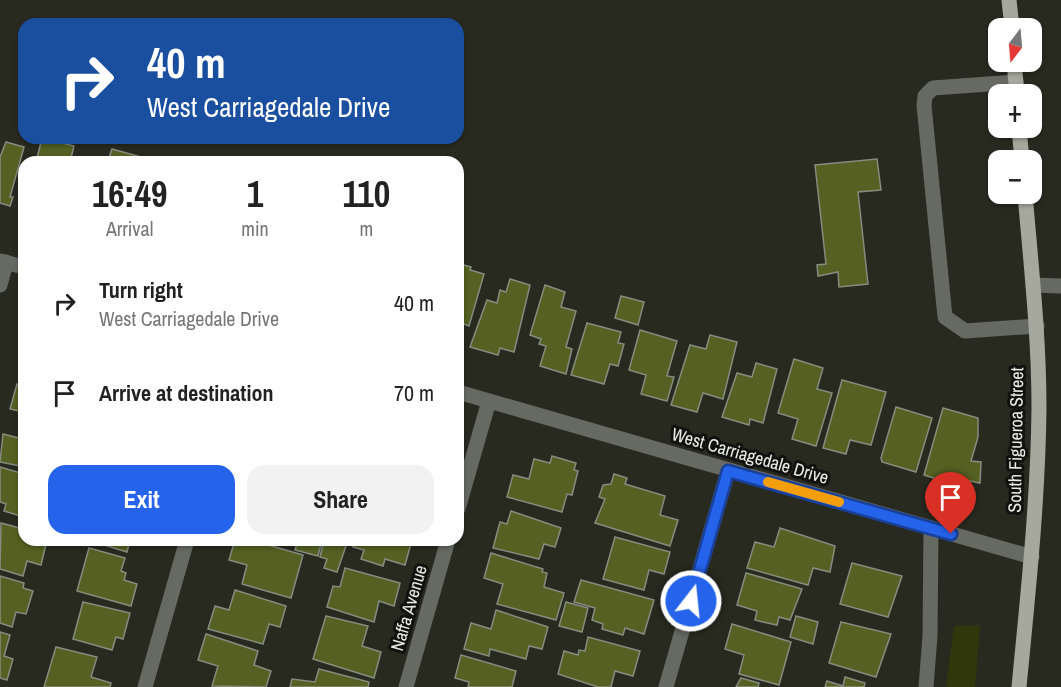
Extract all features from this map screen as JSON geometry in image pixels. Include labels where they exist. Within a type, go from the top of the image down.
[{"type":"main road","points":[[1009,0],[1011,18]]},
{"type":"main road","name":"South Figueroa Street","points":[[1019,687],[1032,556],[1039,409],[1037,326],[1026,204]]},
{"type":"street","points":[[988,88],[933,88],[925,96],[929,164],[945,317],[965,331],[1037,326]]},
{"type":"street","points":[[0,285],[3,262],[18,266]]},
{"type":"street","points":[[1033,285],[1061,286]]},
{"type":"street","name":"West Carriagedale Drive","points":[[464,394],[1032,556]]},
{"type":"street","points":[[464,488],[489,401]]},
{"type":"street","points":[[666,687],[728,471]]},
{"type":"street","points":[[926,687],[930,636],[931,528]]},
{"type":"street","points":[[145,687],[186,546]]},
{"type":"street","name":"Naffa Avenue","points":[[406,687],[446,546]]},
{"type":"green space","points":[[980,625],[975,687],[946,687],[954,626]]},
{"type":"building","points":[[6,142],[24,147],[21,156],[18,156],[18,168],[10,197],[13,197],[10,206],[0,203],[0,157]]},
{"type":"building","points":[[40,144],[74,146],[72,156],[38,156]]},
{"type":"building","points":[[112,149],[137,156],[110,156]]},
{"type":"building","points":[[877,159],[881,190],[858,192],[868,284],[839,287],[838,272],[818,276],[817,265],[826,264],[815,165]]},
{"type":"building","points":[[464,265],[471,267],[470,270],[484,274],[469,326],[464,324]]},
{"type":"building","points":[[510,279],[530,285],[514,352],[500,348],[498,355],[470,347],[487,300],[497,303],[500,290],[506,292]]},
{"type":"building","points":[[545,285],[565,292],[561,307],[576,311],[566,347],[572,349],[566,374],[540,366],[546,346],[539,344],[541,339],[530,335]]},
{"type":"building","points":[[621,296],[644,302],[638,325],[615,318]]},
{"type":"building","points":[[587,323],[621,332],[618,343],[624,344],[618,366],[610,364],[604,384],[571,375]]},
{"type":"building","points":[[640,330],[677,341],[667,376],[674,377],[667,401],[641,394],[646,375],[629,370]]},
{"type":"building","points":[[710,335],[737,342],[723,399],[703,393],[697,412],[671,405],[690,345],[706,349]]},
{"type":"building","points":[[794,359],[823,368],[817,389],[832,393],[816,446],[792,439],[798,419],[778,413]]},
{"type":"building","points":[[756,363],[777,369],[763,423],[750,419],[749,425],[722,417],[737,373],[752,377]]},
{"type":"building","points":[[842,380],[886,392],[871,445],[850,440],[846,454],[823,448]]},
{"type":"building","points":[[17,384],[18,384],[18,411],[10,409]]},
{"type":"building","points":[[896,407],[932,418],[916,472],[882,462],[881,458]]},
{"type":"building","points":[[943,408],[978,418],[978,437],[971,461],[981,462],[980,483],[965,480],[964,483],[954,480],[953,484],[924,475]]},
{"type":"building","points":[[3,434],[18,438],[18,466],[0,462]]},
{"type":"building","points":[[552,456],[576,463],[574,470],[578,471],[572,495],[567,494],[562,512],[507,497],[513,475],[529,479],[534,459],[550,463]]},
{"type":"building","points":[[0,467],[18,472],[18,515],[4,511],[6,504],[0,502]]},
{"type":"building","points":[[614,474],[627,478],[625,484],[665,496],[660,515],[678,520],[670,546],[595,523],[605,499],[599,497],[603,485],[611,484]]},
{"type":"building","points":[[511,511],[561,528],[555,547],[544,544],[539,559],[493,548],[500,522],[507,524]]},
{"type":"building","points":[[1,523],[18,527],[18,546],[46,546],[41,565],[27,561],[23,576],[0,569]]},
{"type":"building","points":[[780,528],[835,546],[830,572],[813,568],[808,585],[747,568],[755,542],[774,547]]},
{"type":"building","points":[[615,537],[670,552],[664,574],[649,570],[644,590],[603,579]]},
{"type":"building","points":[[108,546],[128,546],[127,552]]},
{"type":"building","points":[[233,546],[272,546],[303,555],[291,598],[242,584],[247,565],[229,560]]},
{"type":"building","points":[[296,546],[320,546],[318,556],[295,550]]},
{"type":"building","points":[[323,546],[346,546],[337,572],[324,568],[327,559],[320,557]]},
{"type":"building","points":[[410,546],[405,565],[385,559],[383,566],[361,559],[364,550],[353,547]]},
{"type":"building","points":[[89,548],[125,558],[121,571],[126,573],[124,580],[137,584],[131,606],[77,591]]},
{"type":"building","points":[[491,553],[543,569],[542,572],[547,573],[544,587],[564,593],[556,620],[497,604],[503,584],[484,578]]},
{"type":"building","points":[[852,563],[902,576],[888,617],[840,604]]},
{"type":"building","points":[[345,568],[400,583],[394,606],[379,601],[374,622],[327,607],[333,586],[340,587]]},
{"type":"building","points":[[746,573],[802,589],[790,620],[779,617],[777,625],[755,620],[757,611],[737,605]]},
{"type":"building","points":[[0,576],[24,583],[23,588],[33,591],[26,614],[16,612],[12,627],[0,623]]},
{"type":"building","points":[[581,580],[654,600],[644,634],[625,628],[623,635],[602,629],[603,624],[592,620],[595,608],[574,602]]},
{"type":"building","points":[[235,590],[286,606],[280,627],[269,624],[263,644],[208,629],[215,606],[229,610]]},
{"type":"building","points":[[83,602],[130,613],[123,639],[116,637],[112,650],[73,639]]},
{"type":"building","points":[[566,602],[588,608],[582,632],[559,626]]},
{"type":"building","points":[[496,610],[548,627],[542,649],[529,646],[526,659],[490,649],[489,656],[464,649],[471,623],[491,629]]},
{"type":"building","points":[[326,616],[368,626],[362,646],[381,652],[374,678],[313,659]]},
{"type":"building","points":[[796,616],[818,622],[813,644],[790,637]]},
{"type":"building","points":[[841,622],[891,634],[876,677],[829,663]]},
{"type":"building","points":[[732,624],[791,642],[779,685],[739,674],[744,655],[725,649]]},
{"type":"building","points":[[0,632],[10,635],[4,656],[13,659],[7,680],[0,678]]},
{"type":"building","points":[[206,634],[258,651],[254,665],[271,671],[266,687],[212,686],[218,666],[198,660]]},
{"type":"building","points":[[588,637],[640,651],[633,676],[615,671],[611,687],[598,687],[558,674],[564,651],[578,655],[579,650],[585,651]]},
{"type":"building","points":[[56,647],[97,657],[91,677],[111,683],[110,687],[44,687]]},
{"type":"building","points":[[461,655],[516,671],[512,687],[468,687],[469,682],[455,678]]},
{"type":"building","points":[[319,669],[369,682],[368,687],[290,687],[292,679],[315,682]]},
{"type":"building","points":[[845,677],[865,683],[864,687],[825,687],[827,681],[843,686]]},
{"type":"building","points":[[741,678],[759,683],[758,687],[736,687]]},
{"type":"slow traffic","points":[[768,482],[839,502]]},
{"type":"route","points":[[691,601],[728,471],[951,534]]}]
